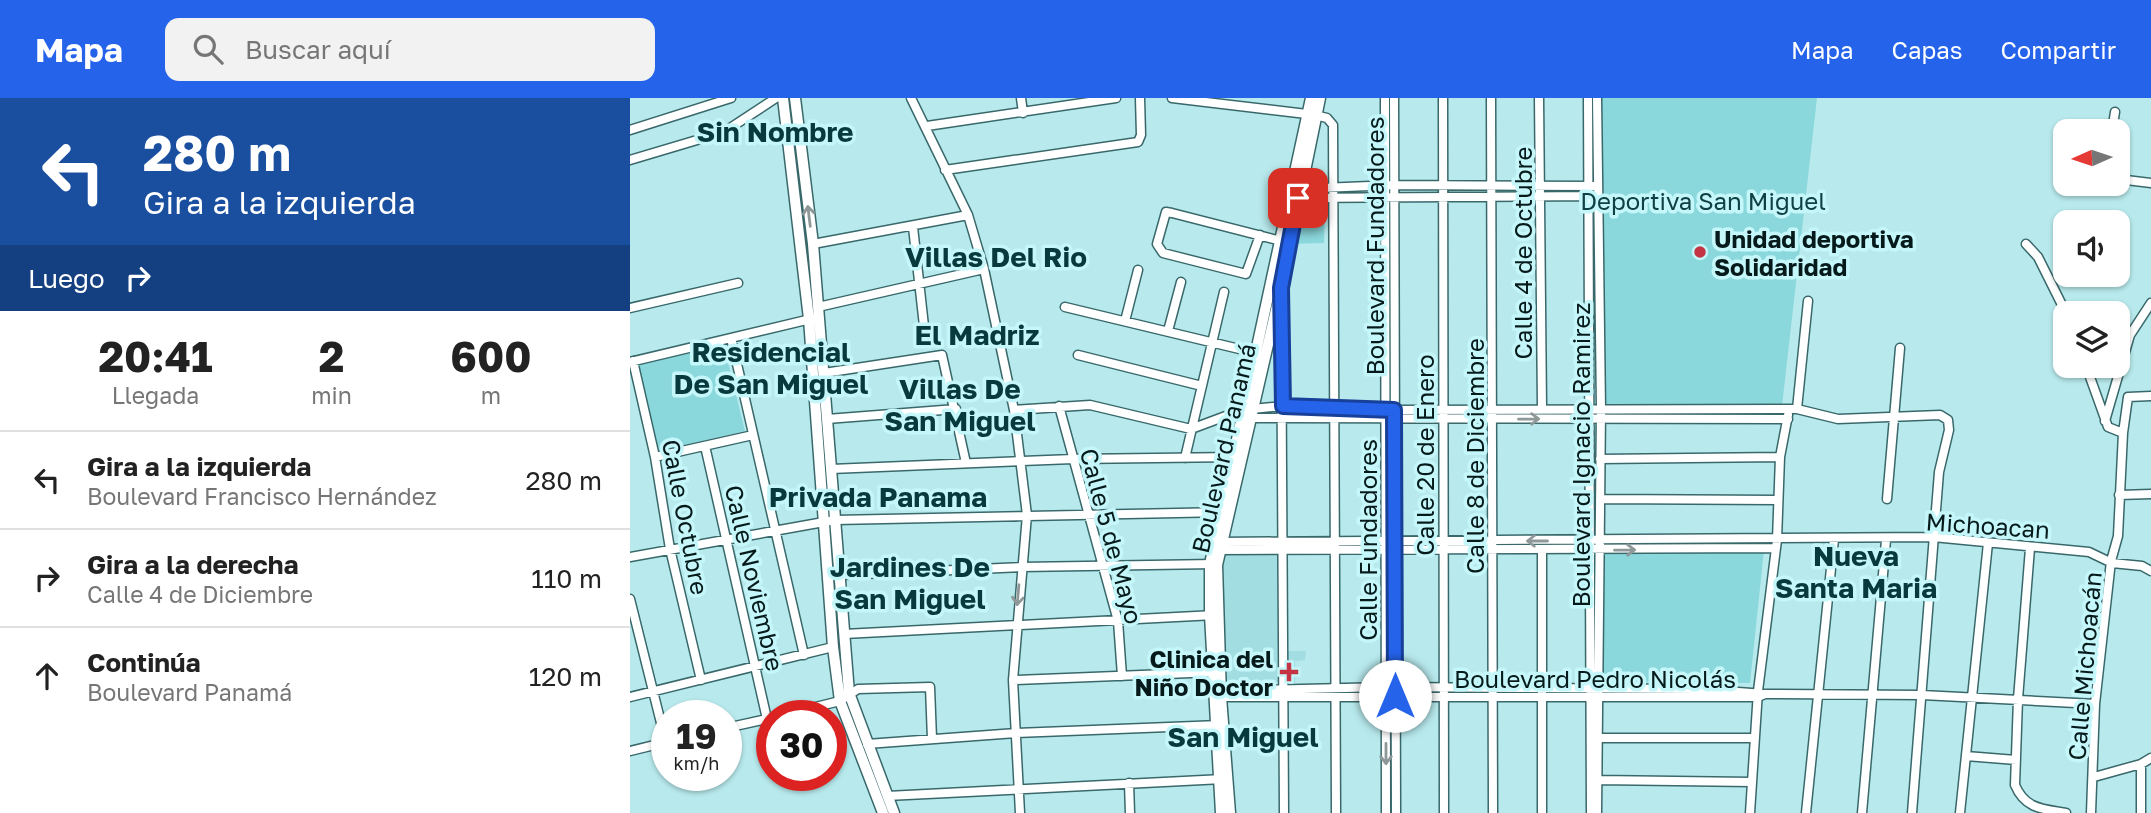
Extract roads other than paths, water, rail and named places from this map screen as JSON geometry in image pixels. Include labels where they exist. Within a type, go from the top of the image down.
[{"type":"street","points":[[630,130],[731,98]]},
{"type":"street","points":[[630,160],[724,132],[776,98]]},
{"type":"street","points":[[782,98],[824,373],[831,470],[833,647],[840,700]]},
{"type":"street","points":[[795,98],[813,244],[815,314],[830,521],[840,575],[849,693],[894,813]]},
{"type":"street","points":[[911,98],[927,126],[968,215],[984,269],[1014,410],[1027,515],[1013,680],[1020,813]]},
{"type":"street","points":[[1021,98],[1023,113]]},
{"type":"street","points":[[927,126],[1116,98]]},
{"type":"street","points":[[945,170],[1138,142],[1141,135],[1140,98]]},
{"type":"street","points":[[1172,98],[1311,115],[1327,118],[1332,125],[1336,813]]},
{"type":"street","name":"Boulevard Panamá","points":[[1222,813],[1214,564],[1256,353],[1296,193],[1311,115],[1311,98]]},
{"type":"street","name":"Boulevard Panamá","points":[[1311,115],[1320,98]]},
{"type":"street","name":"Calle Fundadores","points":[[1385,98],[1390,185],[1391,540],[1391,692],[1386,813]]},
{"type":"street","name":"Boulevard Fundadores","points":[[1390,185],[1394,98]]},
{"type":"street","name":"Calle 20 de Enero","points":[[1443,98],[1444,813]]},
{"type":"street","name":"Calle 8 de Diciembre","points":[[1491,98],[1493,813]]},
{"type":"street","name":"Calle 4 de Octubre","points":[[1539,98],[1542,408]]},
{"type":"street","name":"Boulevard Ignacio Ramirez","points":[[1588,98],[1595,191],[1597,415],[1595,693],[1591,813]]},
{"type":"street","name":"Boulevard Ignacio Ramirez","points":[[1595,546],[1600,499],[1597,415],[1591,408],[1597,98]]},
{"type":"street","points":[[2114,119],[2115,113]]},
{"type":"street","points":[[2130,180],[2151,183]]},
{"type":"street","points":[[1296,193],[1390,185],[1492,196],[1541,190]]},
{"type":"street","points":[[1296,193],[1334,198],[1443,192],[1492,186],[1595,191]]},
{"type":"street","points":[[1260,235],[1250,270],[1246,274],[1163,253],[1157,244],[1166,212],[1260,235],[1285,242]]},
{"type":"street","points":[[813,244],[968,215]]},
{"type":"street","points":[[913,227],[924,326]]},
{"type":"street","name":"Boulevard Panamá","points":[[1243,414],[1281,288],[1285,242]]},
{"type":"street","points":[[2026,244],[2038,257],[2060,301]]},
{"type":"street","points":[[632,362],[730,338],[921,282],[984,269]]},
{"type":"street","points":[[1125,321],[1138,270]]},
{"type":"street","points":[[1168,331],[1181,282]]},
{"type":"street","points":[[630,308],[738,283]]},
{"type":"street","points":[[1281,288],[1284,813]]},
{"type":"street","points":[[1185,458],[1224,292]]},
{"type":"street","points":[[1750,813],[1755,738],[1777,544],[1780,457],[1788,419],[1793,409],[1808,301]]},
{"type":"street","points":[[2105,421],[2130,335],[2151,303]]},
{"type":"street","points":[[1065,307],[1212,340],[1256,353]]},
{"type":"street","points":[[730,338],[804,655]]},
{"type":"street","points":[[1887,499],[1900,348]]},
{"type":"street","points":[[824,373],[942,355],[966,463]]},
{"type":"street","points":[[1078,355],[1202,386]]},
{"type":"street","name":"Calle Octubre","points":[[632,362],[655,457],[670,550],[701,680]]},
{"type":"street","points":[[2090,378],[2108,427],[2123,433]]},
{"type":"street","points":[[2110,561],[2118,536],[2123,433],[2128,397],[2151,396]]},
{"type":"street","points":[[1014,410],[1090,405],[1191,429],[1283,406],[1390,410],[1591,408]]},
{"type":"street","name":"Calle 5 de Mayo","points":[[1059,406],[1118,621],[1122,676]]},
{"type":"street","points":[[827,419],[956,409]]},
{"type":"street","points":[[1243,414],[1390,421],[1793,409],[1838,419],[1940,415],[1948,421],[1950,430],[1939,472],[1912,813]]},
{"type":"street","points":[[1597,415],[1788,419]]},
{"type":"street","points":[[655,457],[753,435]]},
{"type":"street","name":"Calle Noviembre","points":[[705,446],[764,700]]},
{"type":"street","points":[[831,470],[1073,459],[1236,457]]},
{"type":"street","points":[[1600,459],[1780,457]]},
{"type":"street","points":[[2119,495],[2151,494]]},
{"type":"street","points":[[1600,499],[1778,500]]},
{"type":"street","points":[[630,557],[830,521],[1087,512],[1224,511]]},
{"type":"street","name":"Michoacan","points":[[1595,546],[1777,544],[1834,539],[1933,537],[2089,552],[2110,561]]},
{"type":"street","points":[[1806,813],[1834,539]]},
{"type":"street","points":[[1218,546],[1335,545],[1391,540],[1493,551],[1595,546]]},
{"type":"street","points":[[1335,545],[1391,550],[1493,540],[1595,546]]},
{"type":"street","points":[[1862,813],[1886,540]]},
{"type":"street","points":[[1960,813],[1988,543]]},
{"type":"street","points":[[2030,548],[2018,699],[2015,785],[2021,797],[2031,806],[2066,813]]},
{"type":"street","points":[[1542,550],[1542,813]]},
{"type":"street","name":"Calle Michoacán","points":[[2091,813],[2095,704],[2110,561],[2151,570]]},
{"type":"street","points":[[840,575],[1021,567],[1214,564]]},
{"type":"street","points":[[630,599],[655,700]]},
{"type":"street","points":[[844,634],[1214,615]]},
{"type":"street","points":[[630,697],[833,647]]},
{"type":"street","points":[[1013,680],[1217,672]]},
{"type":"street","points":[[841,700],[858,689],[930,687],[932,739]]},
{"type":"street","points":[[1391,692],[1396,813]]},
{"type":"street","name":"Boulevard Pedro Nicolás","points":[[1283,694],[1444,692],[1922,695],[2095,704]]},
{"type":"street","name":"Boulevard Ignacio Ramirez","points":[[1595,693],[1599,738],[1597,813]]},
{"type":"street","points":[[1218,694],[1283,694]]},
{"type":"street","points":[[847,719],[883,813]]},
{"type":"street","points":[[867,744],[1016,733],[1220,726]]},
{"type":"street","points":[[1599,738],[1755,738]]},
{"type":"street","points":[[630,751],[651,746]]},
{"type":"street","points":[[1966,756],[2016,760]]},
{"type":"street","points":[[2094,777],[2141,764],[2151,758]]},
{"type":"street","points":[[2141,764],[2141,813]]},
{"type":"street","points":[[887,796],[1223,779]]},
{"type":"street","name":"Boulevard Panamá","points":[[1223,779],[1230,813]]},
{"type":"street","points":[[1598,780],[1752,782]]},
{"type":"street","points":[[1129,783],[1130,813]]},
{"type":"place","name":"Unidad deportiva Solidaridad","points":[[1700,252]]},
{"type":"place","name":"Clinica del Niño Doctor","points":[[1289,672]]},
{"type":"district","name":"Sin Nombre","points":[[775,131]]},
{"type":"district","name":"Villas Del Rio","points":[[996,256]]},
{"type":"district","name":"El Madriz","points":[[977,334]]},
{"type":"district","name":"Residencial De San Miguel","points":[[771,367]]},
{"type":"district","name":"Villas De San Miguel","points":[[960,404]]},
{"type":"district","name":"Privada Panama","points":[[878,496]]},
{"type":"district","name":"Nueva Santa Maria","points":[[1856,571]]},
{"type":"district","name":"Jardines De San Miguel","points":[[910,582]]},
{"type":"district","name":"San Miguel","points":[[1243,736]]},
{"type":"park label","name":"Deportiva San Miguel","points":[[1703,200]]}]
